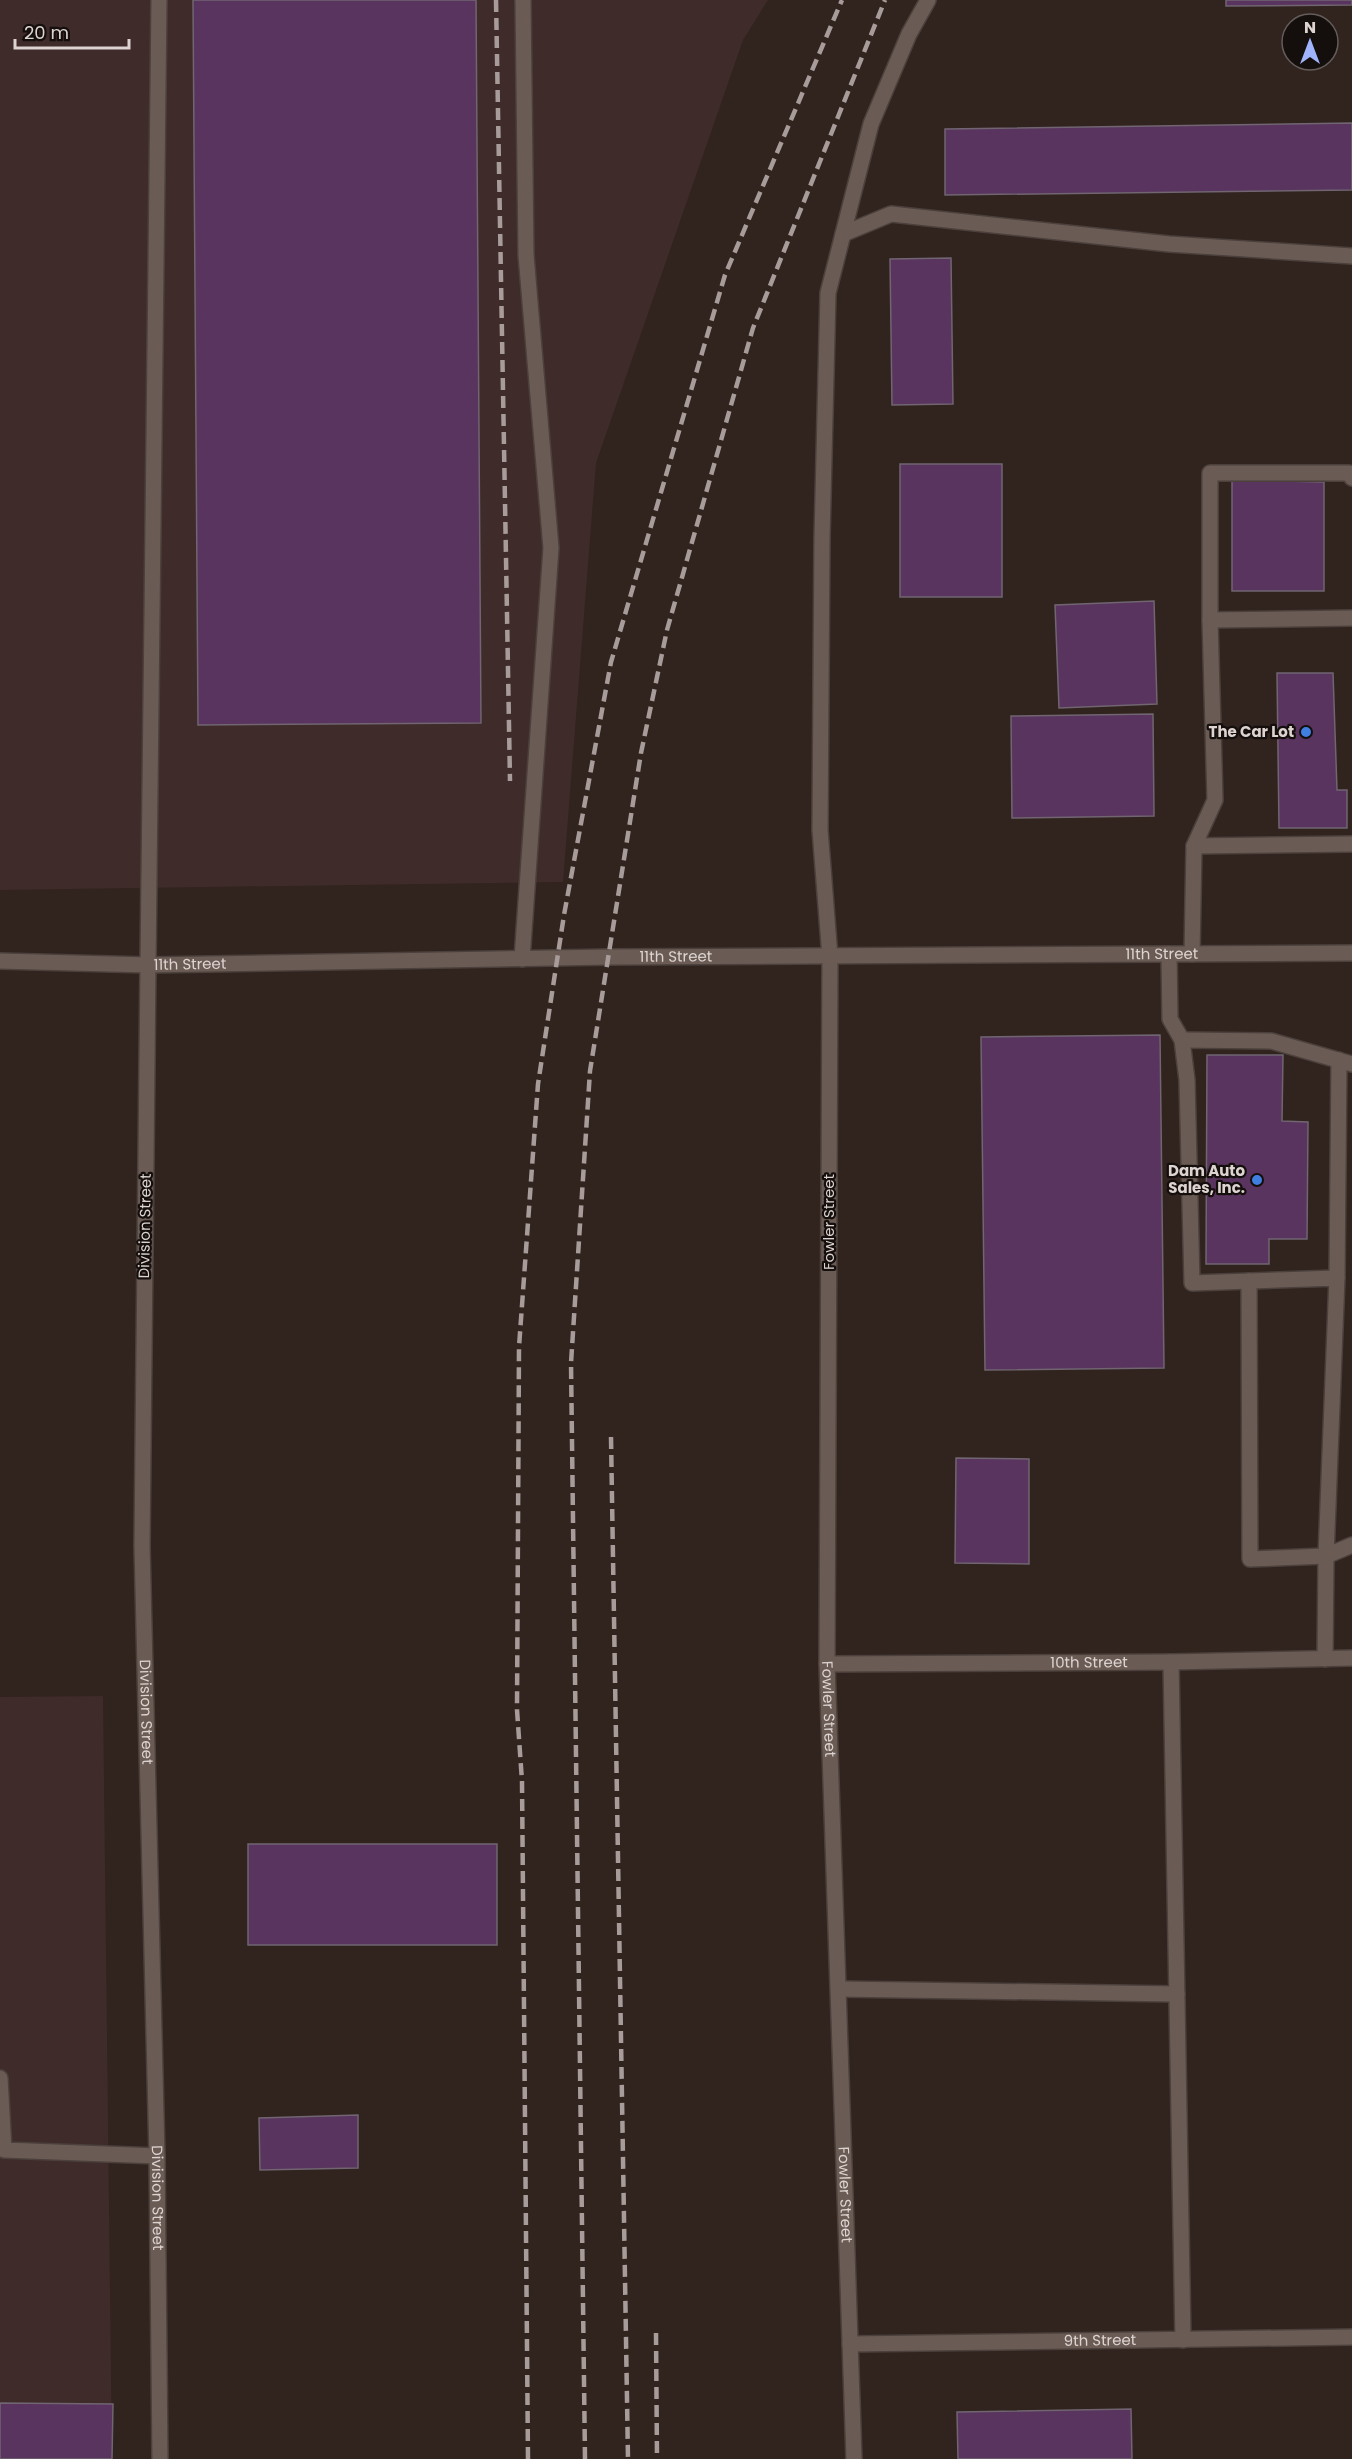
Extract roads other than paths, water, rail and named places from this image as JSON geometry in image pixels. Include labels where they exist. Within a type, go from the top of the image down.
[{"type":"street","name":"Division Street","points":[[159,0],[142,1546],[156,2156],[160,2459]]},
{"type":"street","points":[[522,959],[551,548],[526,255],[523,0]]},
{"type":"street","name":"Fowler Street","points":[[854,2459],[827,1664],[830,957],[820,830],[822,538],[828,293],[871,124],[909,34],[928,0]]},
{"type":"street","points":[[843,234],[891,214],[1169,244],[1352,256]]},
{"type":"street","points":[[1192,954],[1194,846],[1215,800],[1210,620],[1210,473],[1349,473],[1352,478]]},
{"type":"street","points":[[1210,620],[1352,618]]},
{"type":"street","points":[[1194,846],[1352,844]]},
{"type":"street","name":"11th Street","points":[[0,961],[148,964],[1352,953]]},
{"type":"street","points":[[1169,954],[1170,1019],[1182,1040],[1187,1080],[1192,1283],[1337,1278]]},
{"type":"street","points":[[1182,1040],[1271,1041],[1345,1062],[1326,1556],[1325,1659]]},
{"type":"street","points":[[1249,1281],[1250,1559],[1326,1556],[1352,1545]]},
{"type":"street","name":"10th Street","points":[[827,1664],[1171,1662],[1352,1658]]},
{"type":"street","points":[[1171,1662],[1183,2340]]},
{"type":"street","points":[[839,1989],[1177,1994]]},
{"type":"street","points":[[0,2078],[4,2150],[156,2156]]},
{"type":"street","name":"9th Street","points":[[850,2344],[1352,2337]]},
{"type":"railway","points":[[496,0],[510,781]]},
{"type":"railway","points":[[528,2459],[522,1781],[517,1710],[519,1347],[538,1084],[564,915],[611,662],[725,275],[842,0]]},
{"type":"railway","points":[[585,2459],[571,1363],[590,1071],[641,753],[667,630],[753,328],[885,0]]},
{"type":"railway","points":[[611,1437],[628,2459]]},
{"type":"railway","points":[[656,2333],[657,2459]]},
{"type":"place","name":"The Car Lot","points":[[1306,732]]},
{"type":"place","name":"Dam Auto Sales, Inc.","points":[[1257,1180]]}]
